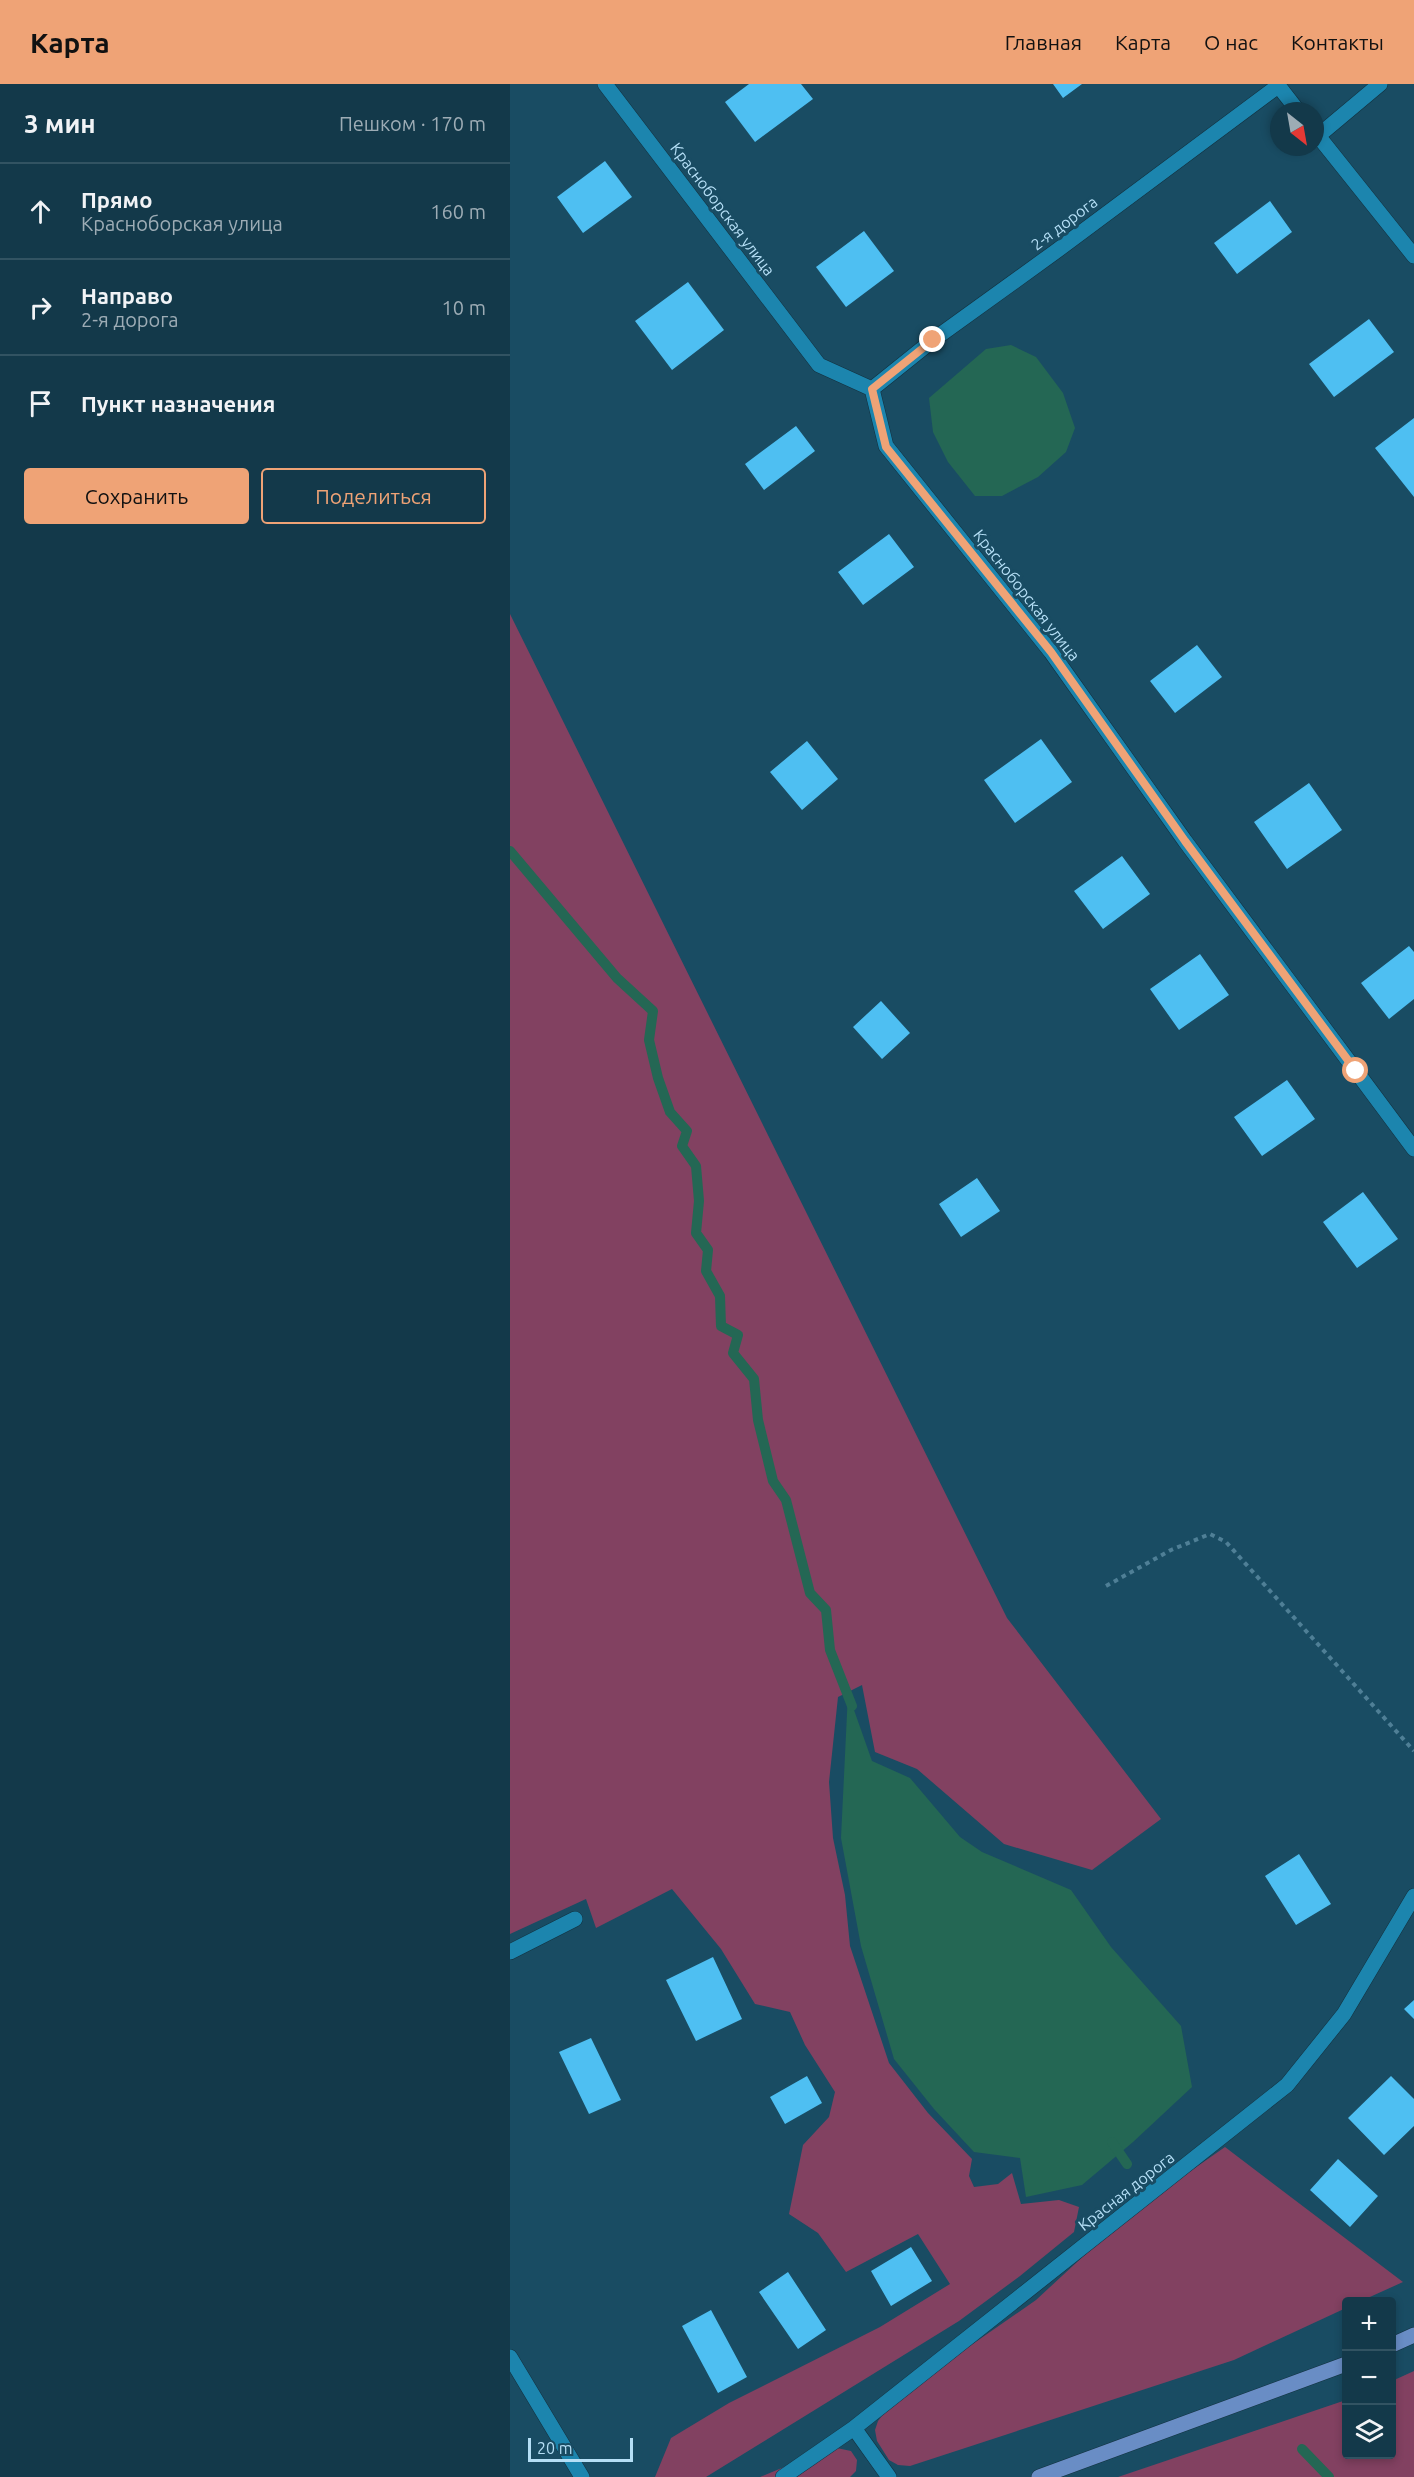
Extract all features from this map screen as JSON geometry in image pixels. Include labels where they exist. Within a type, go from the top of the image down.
[{"type":"main road","points":[[1396,2343],[1414,2335]]},
{"type":"main road","points":[[1039,2477],[1342,2366]]},
{"type":"street","name":"Красноборская улица","points":[[605,84],[819,365],[872,389],[886,447],[1051,652],[1185,841],[1414,1149]]},
{"type":"street","points":[[1324,128],[1380,84]]},
{"type":"street","name":"2-я дорога","points":[[872,389],[933,340],[1055,252],[1277,85]]},
{"type":"street","points":[[1277,85],[1291,102]]},
{"type":"street","points":[[1324,143],[1414,256]]},
{"type":"street","name":"Красная дорога","points":[[783,2477],[854,2428],[1287,2085],[1344,2014],[1414,1896]]},
{"type":"street","points":[[510,1952],[575,1919]]},
{"type":"street","points":[[510,2357],[582,2477]]},
{"type":"street","points":[[854,2428],[889,2477]]},
{"type":"path","points":[[1107,1586],[1172,1550],[1210,1534],[1226,1542],[1414,1751]]},
{"type":"shaded area","points":[[1011,345],[1036,357],[1063,393],[1075,428],[1066,452],[1038,477],[1002,496],[975,496],[948,462],[933,432],[929,398],[986,349]]},
{"type":"shaded area","points":[[510,614],[1007,1618],[1161,1819],[1092,1870],[1004,1844],[917,1769],[875,1752],[862,1685],[838,1697],[829,1782],[833,1838],[845,1895],[850,1946],[889,2063],[928,2113],[972,2159],[969,2176],[974,2187],[998,2184],[1012,2173],[1021,2204],[1059,2200],[1079,2207],[1074,2232],[959,2321],[706,2477],[655,2477],[671,2438],[729,2403],[880,2327],[950,2284],[918,2234],[846,2272],[818,2233],[789,2214],[803,2145],[829,2117],[835,2092],[805,2045],[790,2012],[755,2004],[721,1949],[672,1889],[596,1928],[586,1899],[510,1934]]},
{"type":"shaded area","points":[[848,1693],[872,1761],[910,1778],[960,1837],[982,1852],[1071,1890],[1111,1947],[1181,2026],[1192,2087],[1133,2142],[1082,2185],[1026,2197],[1020,2158],[974,2152],[934,2109],[894,2059],[861,1946],[841,1838]]},
{"type":"shaded area","points":[[1225,2147],[1403,2282],[1370,2297],[1342,2297],[1342,2310],[1234,2360],[910,2466],[898,2465],[889,2460],[877,2441],[875,2430],[878,2421],[890,2405],[931,2373],[1036,2300],[1129,2214]]},
{"type":"shaded area","points":[[1414,2371],[1414,2477],[1118,2477],[1342,2401],[1342,2459],[1396,2459],[1396,2379]]},
{"type":"shaded area","points":[[832,2447],[851,2451],[857,2460],[856,2471],[850,2477],[760,2477]]},
{"type":"building","points":[[749,84],[801,84],[813,99],[755,142],[725,102]]},
{"type":"building","points":[[1053,84],[1082,84],[1063,98]]},
{"type":"building","points":[[605,161],[632,197],[583,233],[557,197]]},
{"type":"building","points":[[1270,201],[1292,232],[1237,274],[1214,243]]},
{"type":"building","points":[[864,231],[894,271],[846,307],[816,267]]},
{"type":"building","points":[[688,282],[724,330],[672,370],[635,321]]},
{"type":"building","points":[[1369,319],[1394,352],[1334,397],[1309,364]]},
{"type":"building","points":[[1414,418],[1414,497],[1375,448]]},
{"type":"building","points":[[796,426],[815,451],[764,490],[745,464]]},
{"type":"building","points":[[889,534],[914,567],[863,605],[838,572]]},
{"type":"building","points":[[1197,645],[1222,677],[1175,713],[1150,681]]},
{"type":"building","points":[[1041,739],[1072,782],[1015,823],[984,780]]},
{"type":"building","points":[[807,741],[838,779],[802,810],[770,772]]},
{"type":"building","points":[[1309,783],[1342,830],[1287,869],[1254,822]]},
{"type":"building","points":[[1122,856],[1150,894],[1103,929],[1074,891]]},
{"type":"building","points":[[1409,946],[1414,952],[1414,999],[1389,1019],[1361,983]]},
{"type":"building","points":[[1200,954],[1229,995],[1179,1030],[1150,989]]},
{"type":"building","points":[[881,1001],[910,1033],[882,1059],[853,1027]]},
{"type":"building","points":[[1287,1080],[1315,1119],[1262,1156],[1234,1117]]},
{"type":"building","points":[[977,1178],[1000,1211],[961,1237],[939,1204]]},
{"type":"building","points":[[1363,1192],[1398,1239],[1357,1268],[1323,1222]]},
{"type":"building","points":[[1299,1854],[1331,1904],[1296,1925],[1265,1876]]},
{"type":"building","points":[[713,1957],[742,2019],[696,2041],[666,1980]]},
{"type":"building","points":[[1414,2000],[1414,2019],[1404,2009]]},
{"type":"building","points":[[591,2038],[621,2100],[589,2114],[559,2052]]},
{"type":"building","points":[[807,2076],[822,2103],[785,2124],[770,2097]]},
{"type":"building","points":[[1391,2076],[1414,2099],[1414,2126],[1384,2155],[1348,2118]]},
{"type":"building","points":[[1338,2159],[1378,2196],[1350,2227],[1310,2190]]},
{"type":"building","points":[[911,2247],[932,2281],[891,2306],[871,2271]]},
{"type":"building","points":[[788,2272],[826,2330],[798,2349],[759,2292]]},
{"type":"building","points":[[711,2310],[747,2377],[718,2393],[682,2326]]},
{"type":"waterway","points":[[510,851],[617,978],[653,1011],[649,1040],[658,1078],[670,1112],[687,1131],[682,1146],[696,1166],[699,1201],[696,1233],[708,1250],[706,1271],[720,1296],[721,1326],[738,1335],[733,1353],[754,1379],[758,1420],[773,1481],[786,1500],[810,1593],[826,1610],[830,1650],[852,1706]]},
{"type":"waterway","points":[[1112,2142],[1127,2164]]},
{"type":"waterway","points":[[1302,2449],[1329,2477]]},
{"type":"route","points":[[933,340],[872,389],[886,447],[1051,652],[1185,841],[1356,1071]]}]
